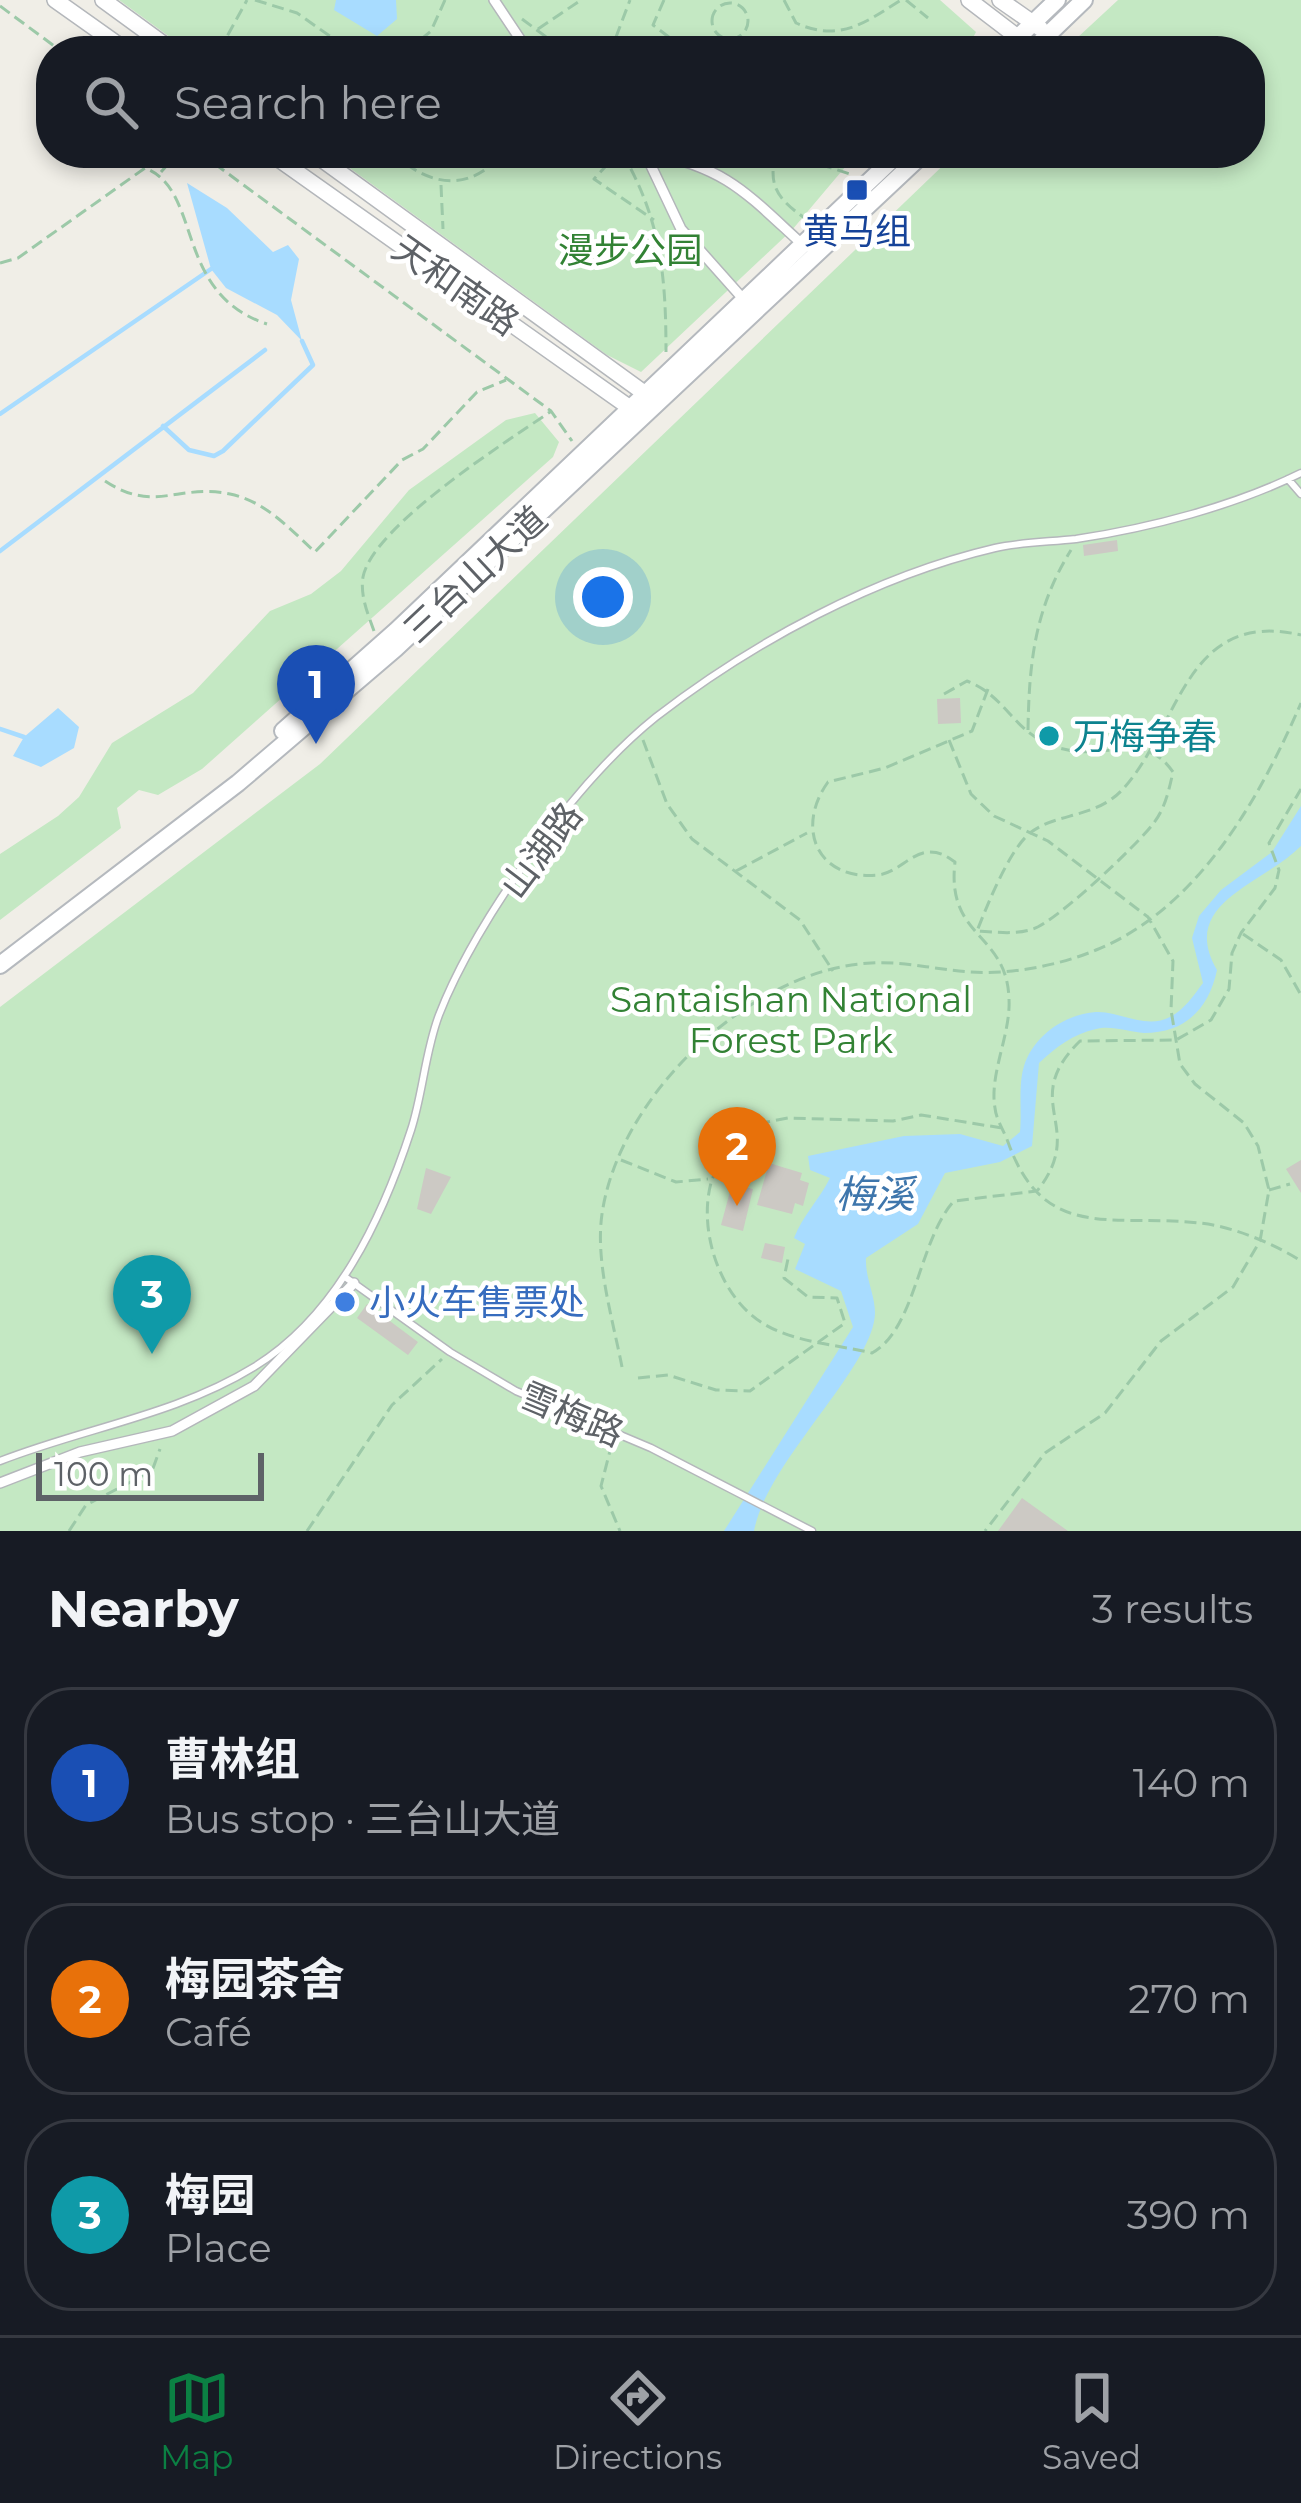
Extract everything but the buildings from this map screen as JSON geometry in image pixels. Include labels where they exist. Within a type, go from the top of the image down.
[{"type":"main road","points":[[1033,36],[1057,0]]},
{"type":"main road","points":[[1035,36],[1084,0]]},
{"type":"main road","name":"三台山大道","points":[[652,399],[666,377],[884,168]]},
{"type":"main road","name":"三台山大道","points":[[0,965],[238,783],[394,650],[652,399],[907,168]]},
{"type":"main road","name":"三台山大道","points":[[0,951],[226,780],[379,646],[580,458],[637,414]]},
{"type":"street","points":[[55,0],[106,36]]},
{"type":"street","points":[[103,0],[152,36]]},
{"type":"street","points":[[494,0],[518,36]]},
{"type":"street","points":[[970,0],[1029,36]]},
{"type":"street","points":[[1000,0],[1030,36]]},
{"type":"street","name":"天和南路","points":[[291,168],[637,414]]},
{"type":"street","name":"天和南路","points":[[334,168],[652,399]]},
{"type":"street","points":[[655,168],[681,229],[746,303]]},
{"type":"street","points":[[709,168],[804,247]]},
{"type":"street","points":[[0,1483],[80,1452],[163,1435],[268,1376],[349,1280]]},
{"type":"lane","name":"山湖路","points":[[0,1461],[78,1433],[169,1410],[256,1366],[349,1280],[412,1129],[438,1016],[488,923],[556,822],[641,733],[730,666],[909,574],[998,547],[1078,538],[1262,492],[1301,472]]},
{"type":"lane","points":[[1288,479],[1301,494]]},
{"type":"lane","name":"雪梅路","points":[[349,1280],[450,1352],[572,1418],[617,1433],[726,1483],[812,1531]]},
{"type":"path","points":[[227,36],[247,0]]},
{"type":"path","points":[[255,0],[297,13],[330,36]]},
{"type":"path","points":[[425,36],[445,0]]},
{"type":"path","points":[[536,30],[581,0]]},
{"type":"path","points":[[616,36],[630,0]]},
{"type":"path","points":[[664,0],[653,25],[667,36]]},
{"type":"path","points":[[706,0],[716,9]]},
{"type":"path","points":[[784,0],[796,23],[830,32],[876,21],[904,0],[928,18]]},
{"type":"path","points":[[716,9],[732,3],[746,12],[746,29],[734,36]]},
{"type":"path","points":[[0,6],[41,36]]},
{"type":"path","points":[[716,9],[713,26],[728,36]]},
{"type":"path","points":[[510,10],[545,36]]},
{"type":"path","points":[[0,263],[18,258],[145,168],[159,174],[179,208],[208,284],[247,318],[267,324]]},
{"type":"path","points":[[159,174],[164,168]]},
{"type":"path","points":[[220,168],[551,411],[580,458]]},
{"type":"path","points":[[409,168],[441,183],[469,178],[482,168]]},
{"type":"path","points":[[604,168],[594,178],[654,220]]},
{"type":"path","points":[[629,168],[654,220],[664,259],[666,377]]},
{"type":"path","points":[[774,168],[772,185],[779,200],[822,229]]},
{"type":"path","points":[[830,168],[870,182]]},
{"type":"path","points":[[441,183],[445,249]]},
{"type":"path","points":[[104,481],[130,498],[227,493],[255,502],[315,552],[402,460],[423,449],[477,392],[508,379]]},
{"type":"path","points":[[379,646],[362,592],[364,572],[384,542],[465,470],[551,411]]},
{"type":"path","points":[[1028,733],[1034,629],[1050,584],[1078,538]]},
{"type":"path","points":[[977,931],[993,891],[1030,833],[1092,811],[1118,795],[1174,698],[1214,649],[1244,633],[1301,635]]},
{"type":"path","points":[[944,694],[967,681],[988,689],[1013,724],[1028,733],[1069,750],[1148,750],[1161,754],[1173,772],[1156,821],[1037,929],[977,931]]},
{"type":"path","points":[[988,689],[972,731],[885,768],[828,782],[814,802],[809,832],[822,858],[855,872],[880,875],[922,852],[942,853],[955,862],[952,891],[960,917],[977,931],[1003,969],[1008,1020],[994,1106],[1015,1162],[1037,1191],[1064,1213],[1087,1221],[1203,1223],[1260,1241],[1301,1261]]},
{"type":"path","points":[[622,1367],[601,1216],[619,1159],[675,1069],[720,1022],[806,977],[867,963],[974,973],[1099,950],[1148,917],[1218,853],[1279,755],[1301,703]]},
{"type":"path","points":[[641,733],[667,804],[692,839],[800,920],[833,971]]},
{"type":"path","points":[[950,740],[971,794],[994,816],[1030,833],[1148,917],[1173,961],[1172,1010],[1180,1064],[1195,1084],[1244,1123],[1258,1146],[1268,1190],[1260,1241],[1233,1288],[1161,1341],[1106,1413],[1045,1454],[986,1531]]},
{"type":"path","points":[[1003,1128],[921,1115],[892,1121],[788,1118],[756,1124],[712,1179],[708,1220],[718,1269],[753,1317],[769,1328],[872,1353],[881,1348],[905,1306],[934,1231],[954,1201],[1037,1191],[1056,1168],[1060,1147],[1048,1098],[1064,1056],[1080,1040],[1106,1036],[1140,1044],[1175,1037],[1211,1020],[1229,989],[1232,953],[1241,933],[1275,888],[1280,870],[1268,844],[1301,789]]},
{"type":"path","points":[[735,871],[809,832]]},
{"type":"path","points":[[1241,933],[1281,960],[1301,994]]},
{"type":"path","points":[[619,1159],[676,1182],[712,1179]]},
{"type":"path","points":[[1268,1190],[1290,1184]]},
{"type":"path","points":[[638,1378],[668,1375],[716,1390],[750,1391],[845,1323],[837,1298],[808,1297],[784,1278],[789,1254]]},
{"type":"path","points":[[307,1531],[392,1405],[450,1352]]},
{"type":"path","points":[[617,1433],[602,1466],[601,1486],[620,1531]]},
{"type":"path","points":[[69,1531],[86,1505],[152,1471],[163,1435]]},
{"type":"green space","points":[[119,0],[940,0],[976,32],[974,36],[168,36]]},
{"type":"green space","name":"Santaishan National Forest Park","points":[[1118,0],[1301,0],[1301,1531],[0,1531],[0,1007],[320,764],[940,168],[1265,168],[1265,36],[1079,36]]},
{"type":"green space","name":"漫步公园","points":[[350,168],[844,168],[792,230],[641,372],[607,355]]},
{"type":"green space","points":[[535,413],[559,442],[553,457],[202,769],[158,795],[139,790],[117,808],[121,828],[0,920],[0,854],[79,797],[112,743],[193,693],[270,611],[311,594],[341,571],[409,490],[506,420]]},
{"type":"water","points":[[336,0],[396,0],[397,19],[377,36],[334,10]]},
{"type":"water","points":[[187,183],[227,208],[273,252],[288,245],[299,259],[291,300],[302,341],[277,315],[226,288],[211,269]]},
{"type":"water","points":[[58,708],[79,727],[74,748],[41,767],[13,756],[24,737]]},
{"type":"water","name":"梅溪","points":[[1301,806],[1301,846],[1216,912],[1208,928],[1208,947],[1217,970],[1208,996],[1193,1016],[1159,1032],[1096,1029],[1058,1047],[1039,1063],[1032,1146],[1000,1162],[945,1173],[918,1224],[866,1258],[875,1313],[858,1360],[778,1475],[754,1531],[724,1531],[853,1327],[841,1291],[795,1269],[805,1244],[794,1238],[830,1178],[810,1170],[808,1156],[904,1136],[960,1134],[1003,1146],[1020,1132],[1021,1082],[1028,1055],[1051,1029],[1096,1012],[1161,1020],[1188,1002],[1203,983],[1192,938],[1199,916],[1221,890],[1272,852]]},
{"type":"waterway","points":[[0,414],[211,269]]},
{"type":"waterway","points":[[163,426],[189,450],[214,456],[223,451],[313,365],[302,341]]},
{"type":"waterway","points":[[0,551],[265,350]]},
{"type":"waterway","points":[[0,729],[24,737]]},
{"type":"place","name":"黄马组","points":[[857,190]]},
{"type":"place","name":"万梅争春","points":[[1049,736]]},
{"type":"place","name":"曹林组","points":[[316,744]]},
{"type":"place","name":"梅园茶舍","points":[[737,1206]]},
{"type":"place","name":"小火车售票处","points":[[345,1302]]},
{"type":"place","name":"梅园","points":[[152,1354]]}]
